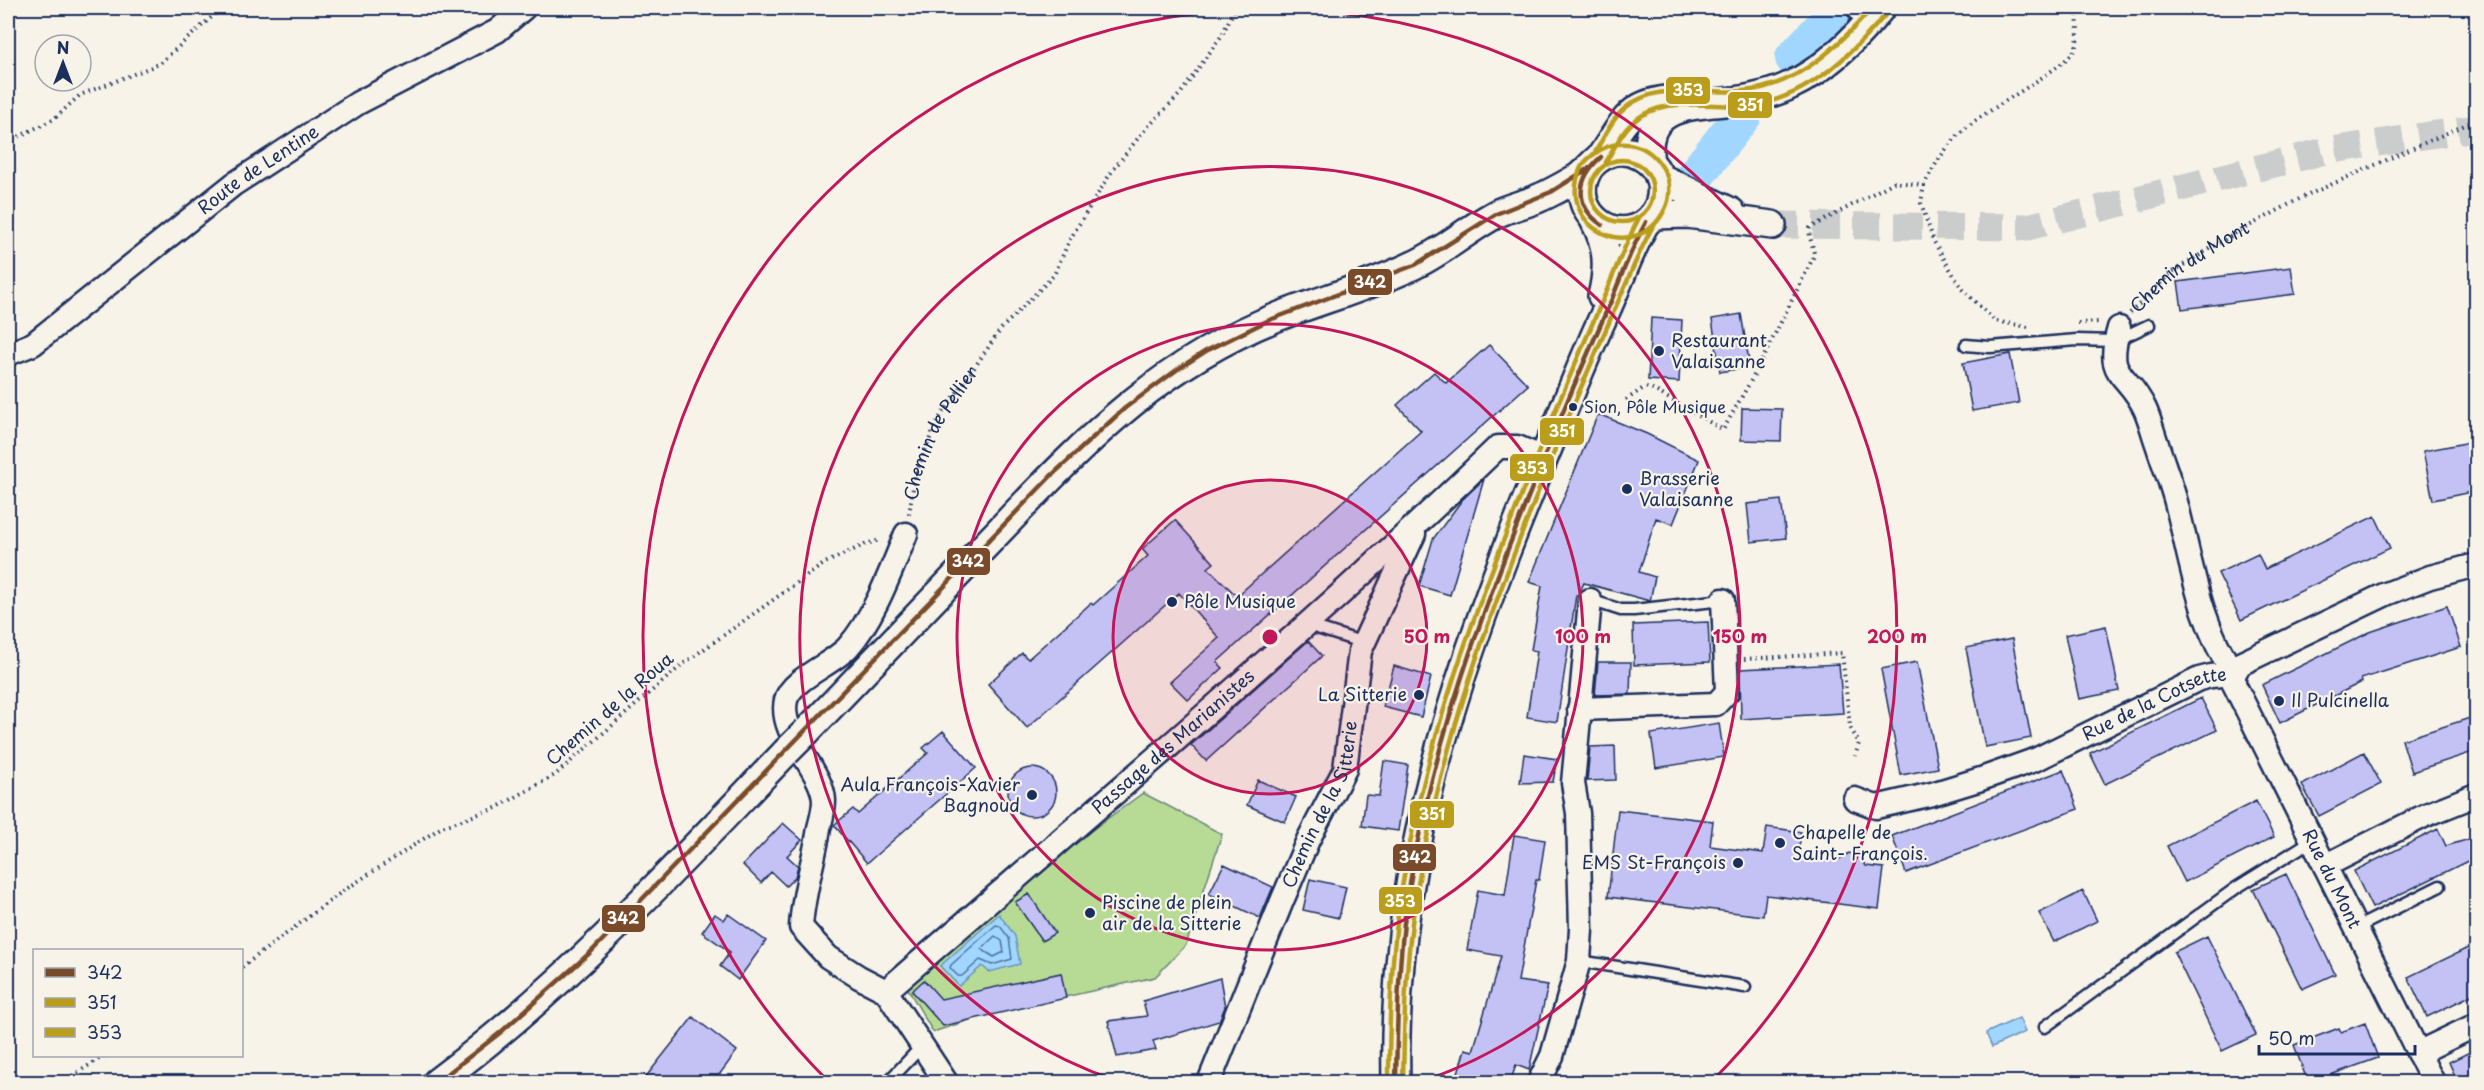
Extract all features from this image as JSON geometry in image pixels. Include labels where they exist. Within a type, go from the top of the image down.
[{"type":"street","name":"Route de Lentine","points":[[8,354],[33,344],[234,184],[358,102],[497,31],[525,8]]},
{"type":"street","points":[[1396,1083],[1395,1022],[1401,934],[1415,852],[1435,762],[1451,706],[1488,598],[1543,458],[1589,344],[1661,196],[1648,144],[1650,136],[1665,115],[1687,105],[1765,95],[1805,78],[1838,52],[1866,14]]},
{"type":"street","points":[[1589,344],[1607,270],[1605,244],[1591,216],[1582,190],[1583,182],[1594,163],[1620,124],[1643,106],[1672,99],[1744,99]]},
{"type":"street","points":[[437,1083],[501,1032],[592,951],[1087,440],[1116,413],[1160,379],[1236,335],[1266,321],[1377,282],[1414,265],[1441,251],[1499,213],[1539,198],[1576,178],[1594,163],[1613,152],[1636,153],[1655,170],[1763,224],[1687,214],[1650,218],[1634,229],[1620,230],[1606,227],[1591,216],[1562,202],[1539,198]]},
{"type":"street","points":[[2119,331],[2112,352],[2115,369],[2145,409],[2178,507],[2198,597],[2222,657],[2234,674]]},
{"type":"street","name":"Passage des Marianistes","points":[[886,991],[1308,625],[1498,447],[1517,447],[1543,458]]},
{"type":"street","name":"Chemin de la Sitterie","points":[[1209,1083],[1308,840],[1345,769],[1360,651],[1418,524]]},
{"type":"street","points":[[906,534],[884,586],[859,633],[848,648],[792,689],[786,700],[787,718],[792,734],[824,800],[815,853],[803,898],[801,927],[828,957],[886,991],[946,1083]]},
{"type":"street","name":"Rue de la Cotsette","points":[[1855,799],[1876,807],[1891,804],[1982,779],[2037,759],[2199,679],[2234,674],[2240,664],[2338,616],[2430,577],[2476,565]]},
{"type":"street","points":[[1539,1083],[1552,1056],[1579,961],[1581,929],[1578,813],[1573,783],[1590,600]]},
{"type":"street","points":[[1579,709],[1716,704],[1727,692],[1723,600]]},
{"type":"street","name":"Rue du Mont","points":[[2234,674],[2234,684],[2433,1083]]},
{"type":"street","points":[[2325,866],[2426,815],[2476,795]]},
{"type":"street","points":[[2418,1053],[2476,1024]]},
{"type":"lane","points":[[1966,345],[1990,347],[2077,340],[2149,325]]},
{"type":"lane","points":[[1590,600],[1621,610],[1723,600]]},
{"type":"lane","points":[[1308,625],[1364,643]]},
{"type":"lane","points":[[2045,1027],[2227,894],[2311,841]]},
{"type":"lane","points":[[2356,928],[2440,886]]},
{"type":"lane","points":[[1579,961],[1745,987]]},
{"type":"lane","points":[[888,1083],[921,1047]]},
{"type":"path","points":[[8,142],[54,119],[80,95],[159,64],[222,8]]},
{"type":"path","name":"Chemin de Pellier","points":[[906,534],[915,476],[936,423],[1001,329],[1054,275],[1070,239],[1105,181],[1143,132],[1187,86],[1222,35],[1235,8]]},
{"type":"path","points":[[2037,326],[2026,327],[1995,321],[1962,289],[1934,242],[1921,203],[1924,185],[1949,144],[1970,124],[2058,67],[2074,49],[2078,30],[2077,8]]},
{"type":"path","name":"Chemin du Mont","points":[[2119,331],[2133,309],[2172,272],[2236,233],[2301,198],[2476,120]]},
{"type":"path","points":[[1626,400],[1645,387],[1652,388],[1723,430],[1758,368],[1814,256],[1809,234],[1810,228],[1894,182],[1924,185]]},
{"type":"path","points":[[2069,323],[2091,322],[2119,331]]},
{"type":"path","name":"Chemin de la Roua","points":[[243,966],[343,891],[442,827],[496,808],[555,775],[683,664],[825,563],[866,543],[906,534]]},
{"type":"path","points":[[1726,661],[1842,652],[1850,727],[1859,743],[1855,756]]},
{"type":"path","points":[[62,1083],[102,1057]]},
{"type":"green space","name":"Piscine de plein air de la Sitterie","points":[[1143,793],[1222,834],[1186,945],[1155,977],[988,1014],[933,1032],[905,984],[1020,882]]},
{"type":"water","points":[[999,914],[1015,936],[1020,964],[989,972],[982,966],[959,986],[940,966]]},
{"type":"water","points":[[2019,1018],[2025,1032],[1992,1047],[1986,1033]]},
{"type":"building","points":[[2291,267],[2295,294],[2182,309],[2178,282]]},
{"type":"building","points":[[1741,314],[1750,367],[1720,372],[1712,319]]},
{"type":"building","points":[[1651,318],[1682,320],[1679,382],[1648,380]]},
{"type":"building","points":[[1489,345],[1528,385],[1217,662],[1223,668],[1188,700],[1170,682],[1219,638],[1179,593],[1027,728],[988,684],[1022,653],[1028,659],[1091,603],[1093,605],[1148,556],[1142,549],[1175,520],[1214,563],[1208,568],[1237,596],[1421,431],[1397,405],[1434,372],[1446,383]]},
{"type":"building","points":[[2010,354],[2019,403],[1972,411],[1963,363]]},
{"type":"building","points":[[1742,408],[1782,409],[1781,441],[1741,440]]},
{"type":"building","name":"Brasserie Valaisanne","points":[[1598,414],[1647,434],[1699,460],[1673,524],[1656,518],[1639,572],[1655,577],[1650,601],[1584,583],[1576,595],[1557,722],[1527,717],[1537,651],[1531,650],[1542,586],[1529,582]]},
{"type":"building","points":[[2476,441],[2476,491],[2433,500],[2423,451]]},
{"type":"building","points":[[1484,479],[1450,595],[1419,586],[1433,539],[1462,500]]},
{"type":"building","points":[[1781,500],[1786,538],[1751,542],[1747,504]]},
{"type":"building","points":[[2375,516],[2390,548],[2241,620],[2218,573],[2258,554],[2265,569]]},
{"type":"building","points":[[2447,606],[2461,647],[2361,679],[2362,682],[2280,723],[2262,685],[2370,632]]},
{"type":"building","points":[[1708,622],[1710,662],[1634,665],[1633,625]]},
{"type":"building","points":[[2106,626],[2119,691],[2079,699],[2065,635]]},
{"type":"building","points":[[2012,639],[2031,738],[1985,747],[1966,648]]},
{"type":"building","points":[[1308,641],[1322,656],[1206,761],[1191,745]]},
{"type":"building","points":[[1598,662],[1631,662],[1630,694],[1595,695]]},
{"type":"building","points":[[1917,662],[1938,768],[1901,775],[1881,669]]},
{"type":"building","points":[[1839,664],[1843,713],[1741,719],[1740,669]]},
{"type":"building","points":[[1394,666],[1431,677],[1421,717],[1383,707]]},
{"type":"building","points":[[2201,698],[2217,730],[2105,784],[2090,753]]},
{"type":"building","points":[[2476,716],[2476,751],[2412,772],[2402,740]]},
{"type":"building","points":[[1719,723],[1724,757],[1656,768],[1651,734]]},
{"type":"building","points":[[943,731],[976,768],[867,863],[834,825],[853,809],[858,814],[928,753],[923,748]]},
{"type":"building","points":[[1615,746],[1616,780],[1587,781],[1590,747]]},
{"type":"building","points":[[2364,752],[2381,784],[2319,816],[2302,785]]},
{"type":"building","points":[[1524,754],[1557,759],[1553,782],[1520,783]]},
{"type":"building","points":[[1384,761],[1408,765],[1398,831],[1362,826],[1366,795],[1379,796]]},
{"type":"building","name":"Aula François-Xavier Bagnoud","points":[[1027,768],[1037,768],[1049,775],[1056,787],[1056,797],[1049,809],[1037,816],[1027,816],[1012,805],[1008,797],[1008,787],[1019,772]]},
{"type":"building","points":[[2063,770],[2078,809],[1906,873],[1892,836]]},
{"type":"building","points":[[1258,780],[1296,797],[1285,822],[1247,805]]},
{"type":"building","points":[[2256,801],[2274,837],[2185,882],[2167,846]]},
{"type":"building","name":"EMS St-François","points":[[1618,810],[1713,821],[1710,846],[1763,853],[1767,827],[1801,832],[1798,855],[1838,860],[1849,853],[1860,856],[1866,866],[1884,868],[1879,909],[1766,895],[1763,916],[1608,897]]},
{"type":"building","points":[[783,823],[802,840],[787,856],[798,866],[795,877],[786,886],[771,872],[761,883],[743,865]]},
{"type":"building","points":[[2438,829],[2446,846],[2476,837],[2476,857],[2372,908],[2354,871]]},
{"type":"building","points":[[1514,835],[1545,840],[1518,981],[1548,985],[1529,1070],[1516,1065],[1510,1083],[1455,1083],[1465,1049],[1473,1051],[1501,956],[1467,950],[1478,890],[1505,895]]},
{"type":"building","points":[[1224,864],[1273,887],[1260,918],[1209,894]]},
{"type":"building","points":[[2286,874],[2335,974],[2302,989],[2253,889]]},
{"type":"building","points":[[1310,879],[1346,887],[1339,918],[1303,910]]},
{"type":"building","points":[[2083,891],[2097,921],[2054,942],[2039,913]]},
{"type":"building","points":[[1029,894],[1055,933],[1042,941],[1015,902]]},
{"type":"building","points":[[715,914],[724,920],[728,914],[766,941],[738,980],[720,966],[730,952],[702,932]]},
{"type":"building","points":[[2207,936],[2256,1035],[2222,1051],[2174,952]]},
{"type":"building","points":[[2476,944],[2476,993],[2427,1017],[2408,977]]},
{"type":"building","points":[[1061,973],[1066,998],[943,1026],[912,991],[924,980],[941,999]]},
{"type":"building","points":[[1220,978],[1225,1007],[1219,1021],[1153,1041],[1156,1050],[1117,1057],[1108,1021],[1147,1016],[1143,1001]]},
{"type":"building","points":[[693,1017],[737,1051],[713,1083],[641,1083]]},
{"type":"building","points":[[2365,1023],[2378,1058],[2308,1083],[2294,1045],[2339,1028],[2341,1032]]},
{"type":"building","points":[[2476,1049],[2476,1083],[2458,1083],[2449,1062]]},
{"type":"waterway","points":[[1794,58],[1839,10]]},
{"type":"waterway","points":[[1691,181],[1743,115]]},
{"type":"tunnel","points":[[1772,225],[2028,227],[2325,151],[2476,128]]},
{"type":"transit line","name":"353","points":[[1594,154],[1614,120],[1633,103],[1650,95],[1667,92],[1744,91],[1778,83],[1794,76],[1823,56],[1872,8]]},
{"type":"transit line","name":"351","points":[[1606,162],[1627,128],[1645,113],[1661,107],[1678,105],[1751,105],[1768,102],[1803,88],[1848,54],[1887,13]]},
{"type":"transit line","name":"351","points":[[1582,165],[1576,188],[1578,207],[1588,222],[1602,233],[1619,237],[1636,236],[1652,226],[1665,209],[1669,192],[1666,174],[1658,162],[1639,147],[1617,144],[1595,154],[1584,163]]},
{"type":"transit line","name":"342","points":[[1601,157],[1587,174],[1582,191],[1586,209],[1602,225]]},
{"type":"transit line","name":"353","points":[[1616,160],[1628,160],[1644,169],[1651,179],[1653,191],[1651,203],[1644,213],[1628,222],[1616,222],[1605,217],[1596,208],[1591,197],[1591,185],[1596,174],[1605,165],[1616,160]]},
{"type":"transit line","name":"342","points":[[437,1082],[501,1032],[592,951],[1051,476],[1125,408],[1206,351],[1267,321],[1415,265],[1496,214],[1551,192],[1589,168]]},
{"type":"transit line","name":"353","points":[[1389,1082],[1390,1002],[1397,923],[1420,797],[1436,736],[1476,614],[1521,495],[1559,401],[1639,218]]},
{"type":"transit line","name":"342","points":[[1396,1082],[1397,1022],[1404,923],[1427,798],[1444,737],[1462,676],[1528,497],[1627,261],[1646,222]]},
{"type":"transit line","name":"351","points":[[1403,1082],[1406,983],[1412,923],[1422,860],[1452,738],[1490,618],[1512,559],[1558,442],[1653,226]]},
{"type":"place","name":"Restaurant Valaisanne","points":[[1659,351]]},
{"type":"place","name":"Sion, Pôle Musique","points":[[1573,407]]},
{"type":"place","name":"Brasserie Valaisanne","points":[[1627,489]]},
{"type":"place","name":"Pôle Musique","points":[[1172,602]]},
{"type":"place","name":"La Sitterie","points":[[1419,695]]},
{"type":"place","name":"Il Pulcinella","points":[[2279,701]]},
{"type":"place","name":"Aula François-Xavier Bagnoud","points":[[1032,795]]},
{"type":"place","name":"Chapelle de Saint- François.","points":[[1780,843]]},
{"type":"place","name":"EMS St-François","points":[[1738,863]]},
{"type":"place","name":"Piscine de plein air de la Sitterie","points":[[1090,913]]}]
